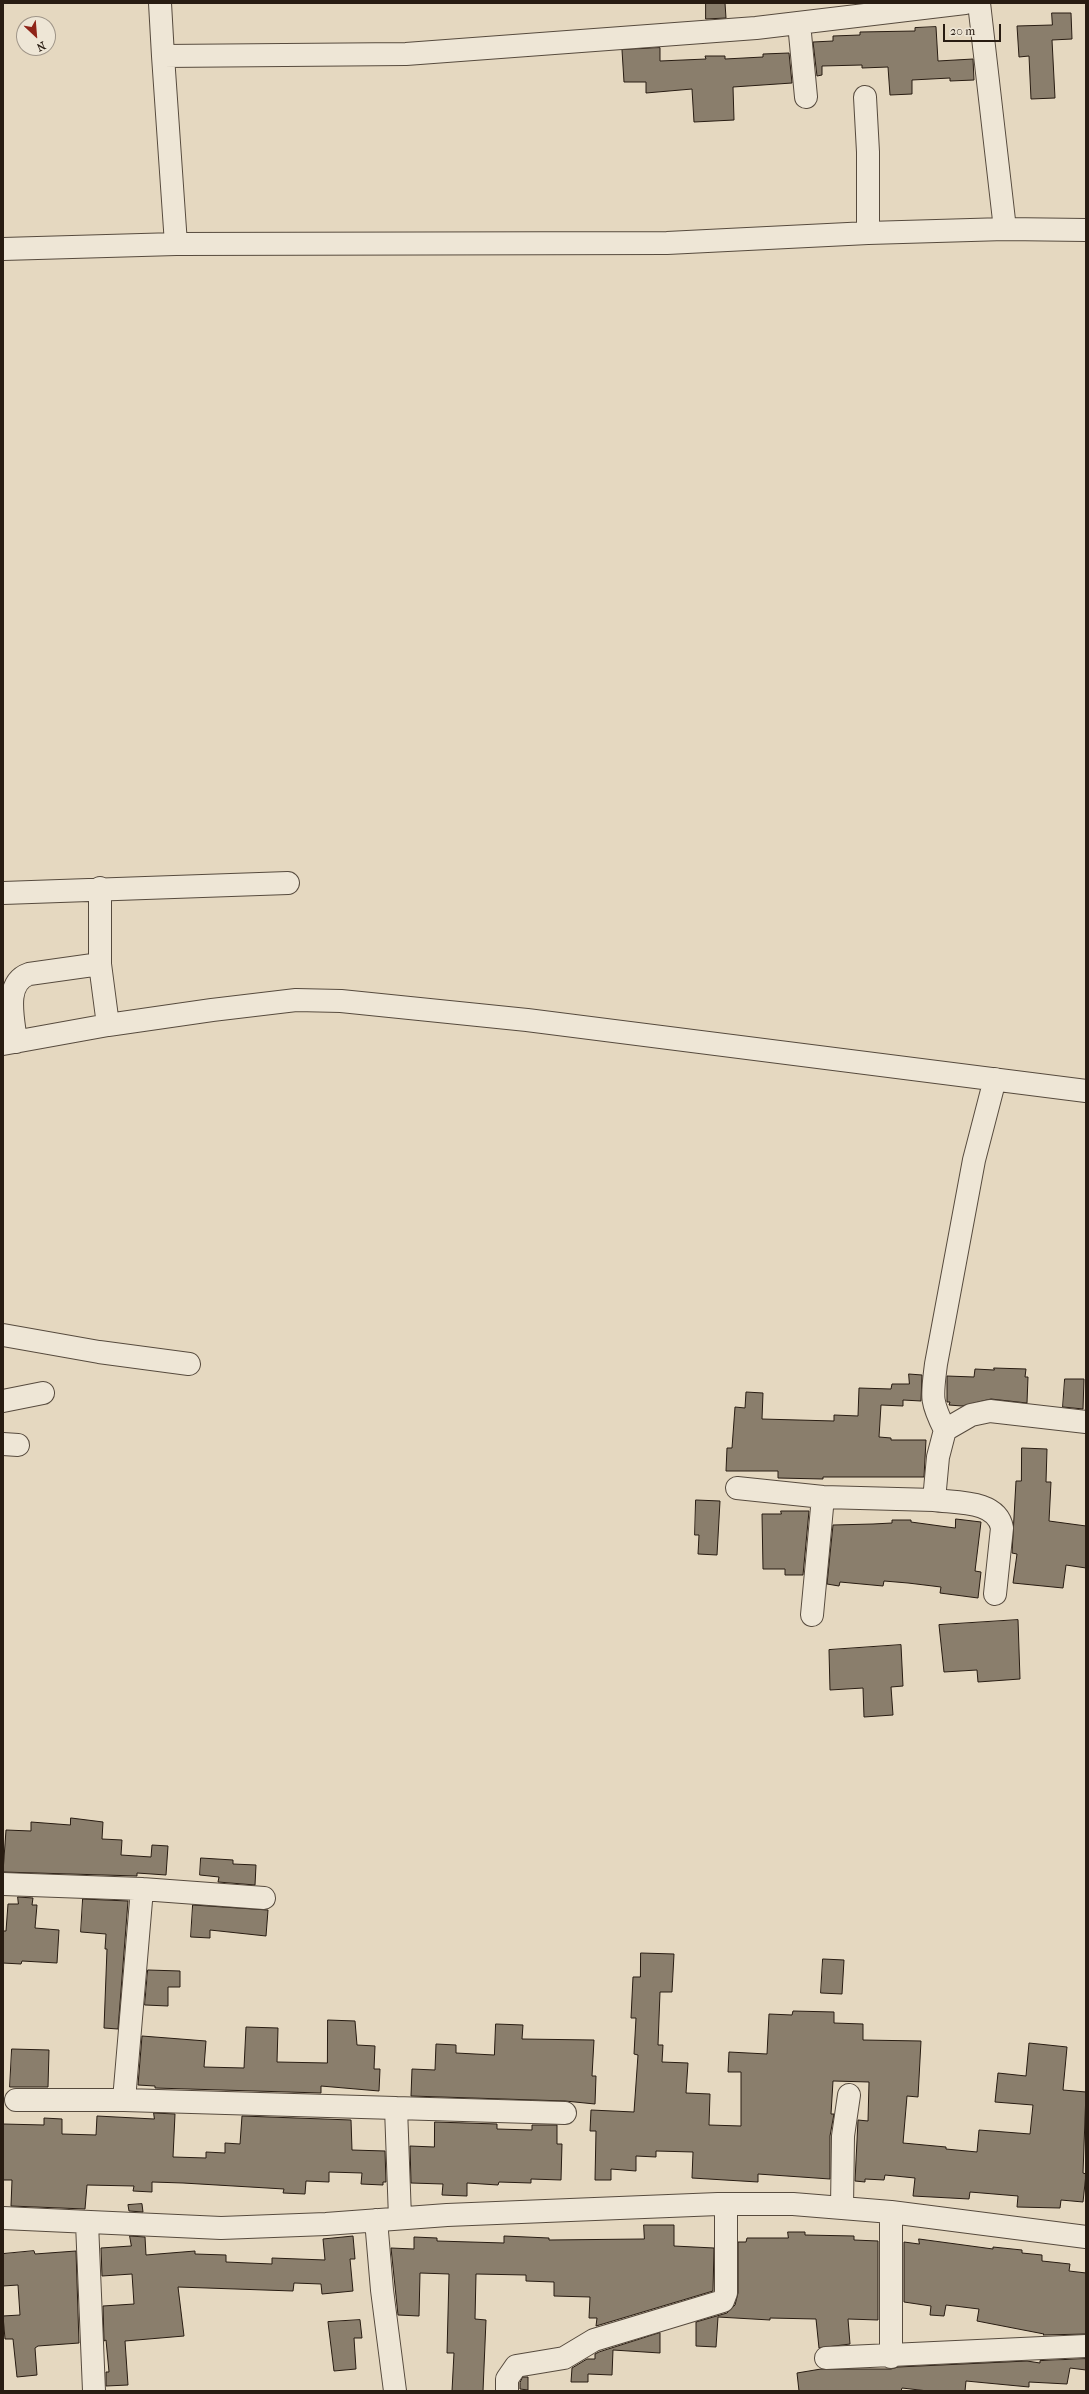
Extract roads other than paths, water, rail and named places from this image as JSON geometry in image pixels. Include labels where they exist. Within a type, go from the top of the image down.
[{"type":"street","points":[[160,3],[176,244]]},
{"type":"street","points":[[163,56],[406,54],[799,23],[878,8],[964,3]]},
{"type":"street","points":[[979,3],[1005,229]]},
{"type":"street","points":[[799,23],[806,97]]},
{"type":"street","points":[[865,97],[868,152],[868,233]]},
{"type":"street","points":[[3,249],[176,244],[667,243],[868,233],[1005,229],[1086,230]]},
{"type":"street","points":[[3,893],[100,888],[288,883]]},
{"type":"street","points":[[100,888],[100,964],[108,1025]]},
{"type":"street","points":[[100,964],[29,974],[19,979],[15,985],[13,999],[10,1043],[108,1025],[296,1000],[342,1001],[527,1020],[1086,1091]]},
{"type":"street","points":[[934,1500],[938,1457],[945,1430],[932,1398],[936,1364],[974,1160],[995,1079]]},
{"type":"street","points":[[3,1335],[99,1352],[189,1364]]},
{"type":"street","points":[[3,1401],[43,1394]]},
{"type":"street","points":[[945,1430],[970,1415],[990,1411],[1086,1422]]},
{"type":"street","points":[[737,1488],[823,1497],[934,1500],[975,1505],[991,1510],[1001,1519],[1002,1528],[995,1594]]},
{"type":"street","points":[[812,1615],[823,1497]]},
{"type":"street","points":[[3,1884],[142,1889],[264,1898]]},
{"type":"street","points":[[124,2100],[142,1889]]},
{"type":"street","points":[[842,2207],[843,2136],[849,2095]]},
{"type":"street","points":[[16,2100],[124,2100],[565,2113]]},
{"type":"street","points":[[396,2108],[400,2218]]},
{"type":"street","points":[[507,2391],[507,2379],[516,2366],[564,2358],[594,2340],[723,2301],[726,2293],[726,2204]]},
{"type":"street","points":[[3,2218],[221,2228],[400,2218],[726,2204],[793,2204],[892,2212],[1086,2237]]},
{"type":"street","points":[[891,2357],[892,2212]]},
{"type":"street","points":[[376,2220],[382,2290],[395,2391]]},
{"type":"street","points":[[87,2223],[94,2391]]},
{"type":"street","points":[[826,2358],[891,2357],[1086,2346]]}]
